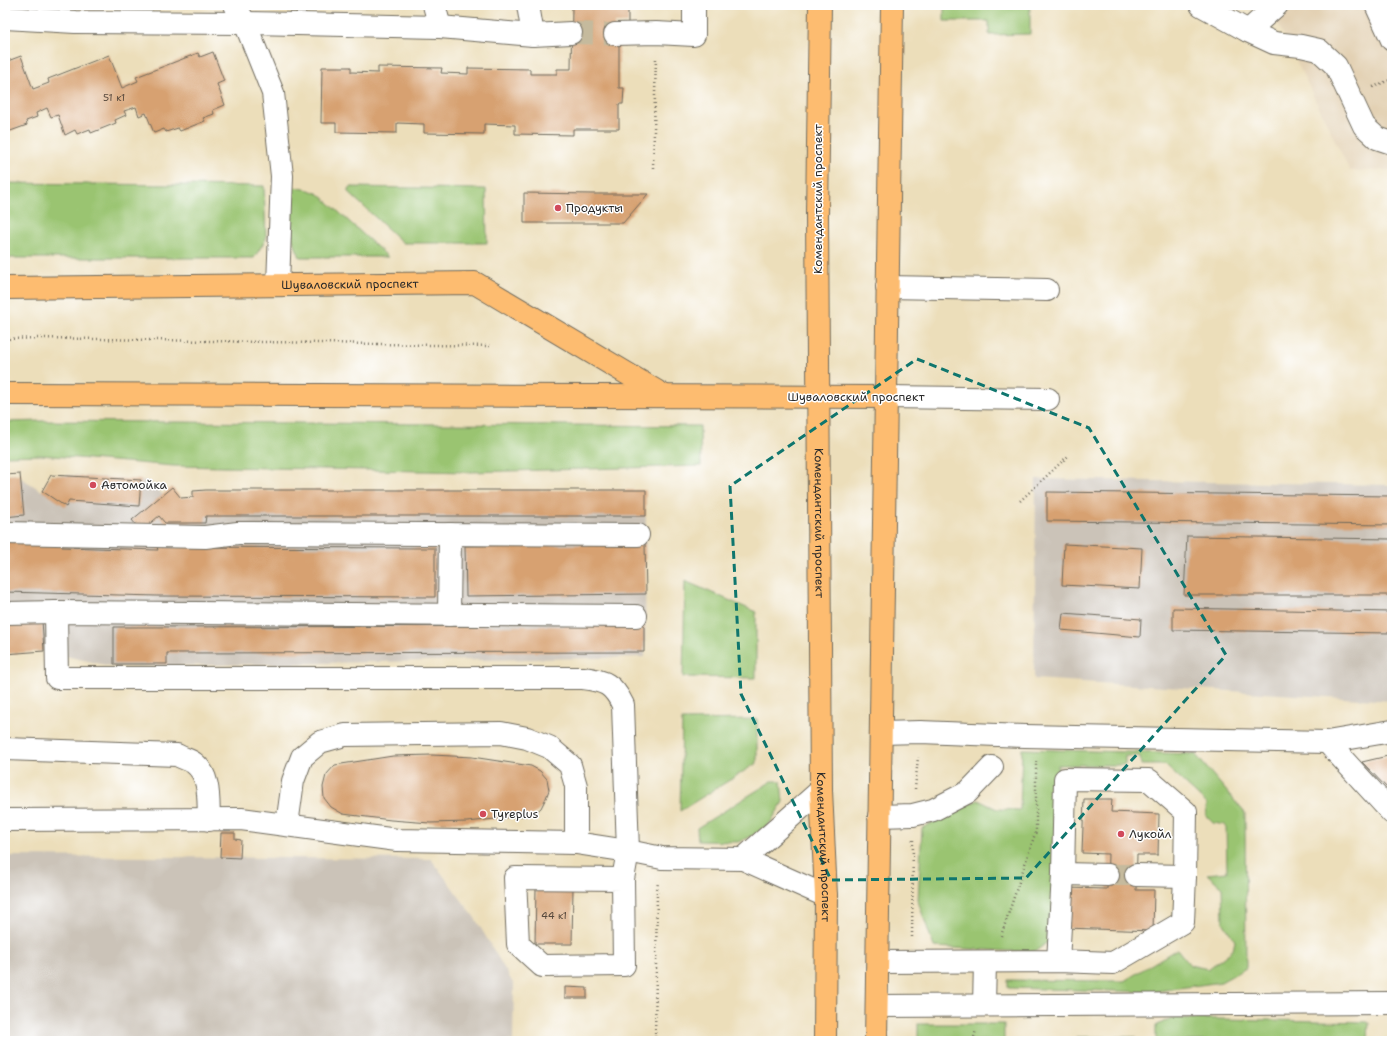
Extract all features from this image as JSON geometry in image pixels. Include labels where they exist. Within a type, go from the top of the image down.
[{"type":"main road","name":"Комендантский проспект","points":[[820,5],[818,215],[821,790],[826,896],[825,1041]]},
{"type":"main road","points":[[876,1041],[892,5]]},
{"type":"main road","name":"Шуваловский проспект","points":[[5,288],[475,283],[664,396]]},
{"type":"main road","name":"Шуваловский проспект","points":[[5,394],[886,397]]},
{"type":"lane","points":[[434,5],[440,27]]},
{"type":"lane","points":[[528,5],[533,35]]},
{"type":"lane","points":[[615,34],[656,33],[694,35],[694,5]]},
{"type":"lane","points":[[1201,5],[1248,31],[1274,43],[1319,50],[1336,66],[1364,126],[1377,138],[1392,143]]},
{"type":"lane","points":[[1248,31],[1277,5]]},
{"type":"lane","points":[[1376,5],[1392,40]]},
{"type":"lane","points":[[5,18],[75,13],[240,14],[440,27],[533,35],[571,33]]},
{"type":"lane","points":[[240,14],[273,93],[282,176],[278,285]]},
{"type":"lane","points":[[887,287],[1047,290]]},
{"type":"lane","name":"Шуваловский проспект","points":[[886,397],[1048,398]]},
{"type":"lane","points":[[5,533],[205,537],[238,533],[638,535]]},
{"type":"lane","points":[[449,615],[450,534]]},
{"type":"lane","points":[[56,612],[57,678],[583,678],[602,681],[617,692],[623,705],[628,851],[623,879],[624,965],[542,966],[518,944],[515,878],[623,879]]},
{"type":"lane","points":[[5,613],[56,612],[636,616]]},
{"type":"lane","points":[[881,733],[920,732],[1327,742],[1392,731]]},
{"type":"lane","points":[[287,825],[293,781],[302,757],[320,742],[345,734],[501,733],[527,738],[549,747],[570,765],[576,786],[576,842]]},
{"type":"lane","points":[[1327,742],[1392,813]]},
{"type":"lane","points":[[5,749],[177,755],[194,763],[205,775],[208,790],[209,820]]},
{"type":"lane","points":[[879,816],[913,815],[933,810],[968,792],[992,767]]},
{"type":"lane","points":[[878,962],[1058,961],[1112,963],[1183,922],[1186,812],[1149,780],[1065,779],[1063,874],[1058,961]]},
{"type":"lane","points":[[743,860],[821,790]]},
{"type":"lane","points":[[5,820],[241,819],[397,840],[576,842],[662,858],[743,860],[826,896]]},
{"type":"lane","points":[[1063,874],[1108,875]]},
{"type":"lane","points":[[1136,875],[1185,876]]},
{"type":"lane","points":[[984,1005],[985,962]]},
{"type":"lane","points":[[877,1006],[1392,1003]]},
{"type":"path","points":[[653,168],[656,33]]},
{"type":"path","points":[[5,339],[41,338],[490,346]]},
{"type":"path","points":[[1020,501],[1068,456]]},
{"type":"path","points":[[912,962],[913,815],[920,732]]},
{"type":"path","points":[[985,962],[996,948],[1036,831],[1036,736]]},
{"type":"path","points":[[655,1041],[657,890],[662,858]]},
{"type":"highlighted area","points":[[917,359],[1089,428],[1226,655],[1026,878],[831,880],[741,694],[730,486]]},
{"type":"shaded area","points":[[1269,5],[1392,5],[1392,170],[1350,171]]},
{"type":"shaded area","points":[[20,474],[21,478],[42,491],[51,475],[71,475],[141,480],[150,482],[163,495],[181,498],[193,497],[193,491],[206,490],[646,490],[645,657],[114,667],[44,651],[5,654],[5,475]]},
{"type":"shaded area","points":[[1036,479],[1392,485],[1392,701],[1034,679]]},
{"type":"shaded area","points":[[5,856],[431,859],[475,918],[514,985],[513,1041],[5,1041]]},
{"type":"green space","points":[[944,5],[1030,5],[1030,34],[989,35],[989,21],[944,21]]},
{"type":"green space","points":[[5,183],[264,186],[266,239],[254,258],[5,258]]},
{"type":"green space","points":[[289,186],[309,190],[319,194],[388,257],[300,257],[292,238]]},
{"type":"green space","points":[[351,187],[486,189],[487,243],[403,243],[348,192],[348,189]]},
{"type":"green space","points":[[42,421],[700,426],[701,466],[469,472],[174,466],[41,455],[5,456],[5,422]]},
{"type":"green space","points":[[685,581],[756,612],[756,678],[683,677]]},
{"type":"green space","points":[[757,719],[757,763],[680,811],[682,720]]},
{"type":"green space","points":[[1022,749],[1195,754],[1245,813],[1246,968],[1221,982],[1151,992],[1008,988],[1008,980],[1124,981],[1177,949],[1190,965],[1208,969],[1233,950],[1235,941],[1223,922],[1222,887],[1207,874],[1227,872],[1226,825],[1213,823],[1206,816],[1207,804],[1165,765],[1141,765],[1140,756],[1125,756],[1125,765],[1058,765],[1056,927],[1049,941],[1036,951],[934,947],[918,901],[922,828],[978,800],[997,809],[1020,810]]},
{"type":"green space","points":[[772,781],[781,781],[783,802],[770,823],[753,835],[738,842],[698,841],[697,828]]},
{"type":"green space","points":[[1171,1018],[1369,1022],[1368,1041],[1156,1041],[1156,1026]]},
{"type":"green space","points":[[918,1024],[1004,1024],[1004,1041],[918,1041]]},
{"type":"green space","points":[[1077,1037],[1136,1037],[1136,1041],[1077,1041]]},
{"type":"building","points":[[562,5],[628,5],[628,23],[614,23],[615,34],[619,44],[619,88],[624,88],[623,104],[619,104],[619,129],[573,129],[573,135],[515,134],[515,125],[484,124],[484,134],[424,133],[424,124],[397,123],[397,133],[336,132],[336,123],[321,123],[322,67],[351,67],[351,72],[378,73],[378,67],[442,68],[441,73],[468,74],[468,68],[530,69],[530,74],[557,74],[557,69],[571,69],[572,7],[562,7]]},
{"type":"building","points":[[213,52],[224,81],[217,84],[225,105],[213,110],[214,114],[203,118],[205,121],[180,131],[178,128],[166,132],[164,129],[154,133],[146,113],[139,116],[136,107],[124,111],[126,115],[115,120],[116,123],[91,133],[90,129],[77,134],[75,130],[65,135],[58,115],[51,117],[47,108],[36,113],[37,117],[26,121],[27,125],[5,133],[5,62],[21,56],[33,89],[49,83],[48,79],[109,55],[122,88],[138,81],[136,77],[198,53],[200,57]]},
{"type":"building","points":[[524,193],[648,194],[623,223],[524,223]]},
{"type":"building","points":[[20,474],[24,515],[5,517],[5,475]]},
{"type":"building","name":"Автомойка","points":[[51,475],[141,480],[139,506],[69,501],[66,507],[42,491]]},
{"type":"building","points":[[172,487],[181,498],[193,497],[193,491],[206,490],[646,490],[646,516],[206,516],[205,523],[165,523],[159,516],[141,531],[132,520]]},
{"type":"building","points":[[1047,492],[1392,496],[1392,525],[1047,521]]},
{"type":"building","points":[[1187,536],[1392,539],[1392,595],[1184,595]]},
{"type":"building","points":[[5,541],[62,542],[62,547],[158,550],[157,547],[435,548],[435,597],[157,596],[5,592]]},
{"type":"building","points":[[645,544],[646,594],[466,596],[465,546]]},
{"type":"building","points":[[1064,544],[1142,548],[1140,589],[1062,585]]},
{"type":"building","points":[[1173,608],[1392,612],[1392,633],[1173,630]]},
{"type":"building","points":[[1063,613],[1141,619],[1140,637],[1061,630]]},
{"type":"building","points":[[42,620],[44,651],[5,654],[5,622]]},
{"type":"building","points":[[644,626],[644,652],[167,653],[167,664],[114,664],[114,627]]},
{"type":"building","points":[[432,755],[472,757],[531,766],[540,771],[547,779],[549,790],[541,808],[533,815],[467,822],[430,823],[343,814],[331,807],[324,798],[323,787],[326,775],[335,765],[393,756]]},
{"type":"building","points":[[1392,755],[1392,793],[1362,762]]},
{"type":"building","points":[[1084,799],[1112,799],[1111,812],[1159,814],[1158,855],[1137,855],[1136,890],[1154,890],[1153,931],[1065,928],[1066,888],[1107,889],[1108,854],[1082,853]]},
{"type":"building","points":[[221,833],[235,833],[235,839],[241,840],[240,858],[220,857]]},
{"type":"building","points":[[536,887],[573,887],[572,944],[535,944]]},
{"type":"building","points":[[565,987],[587,988],[587,998],[565,998]]},
{"type":"tunnel","points":[[571,33],[615,34]]},
{"type":"tunnel","points":[[1108,875],[1136,875]]},
{"type":"place","name":"Продукты","points":[[558,208]]},
{"type":"place","name":"Автомойка","points":[[93,485]]},
{"type":"place","name":"Tyreplus","points":[[483,814]]},
{"type":"place","name":"Лукойл","points":[[1121,834]]}]
